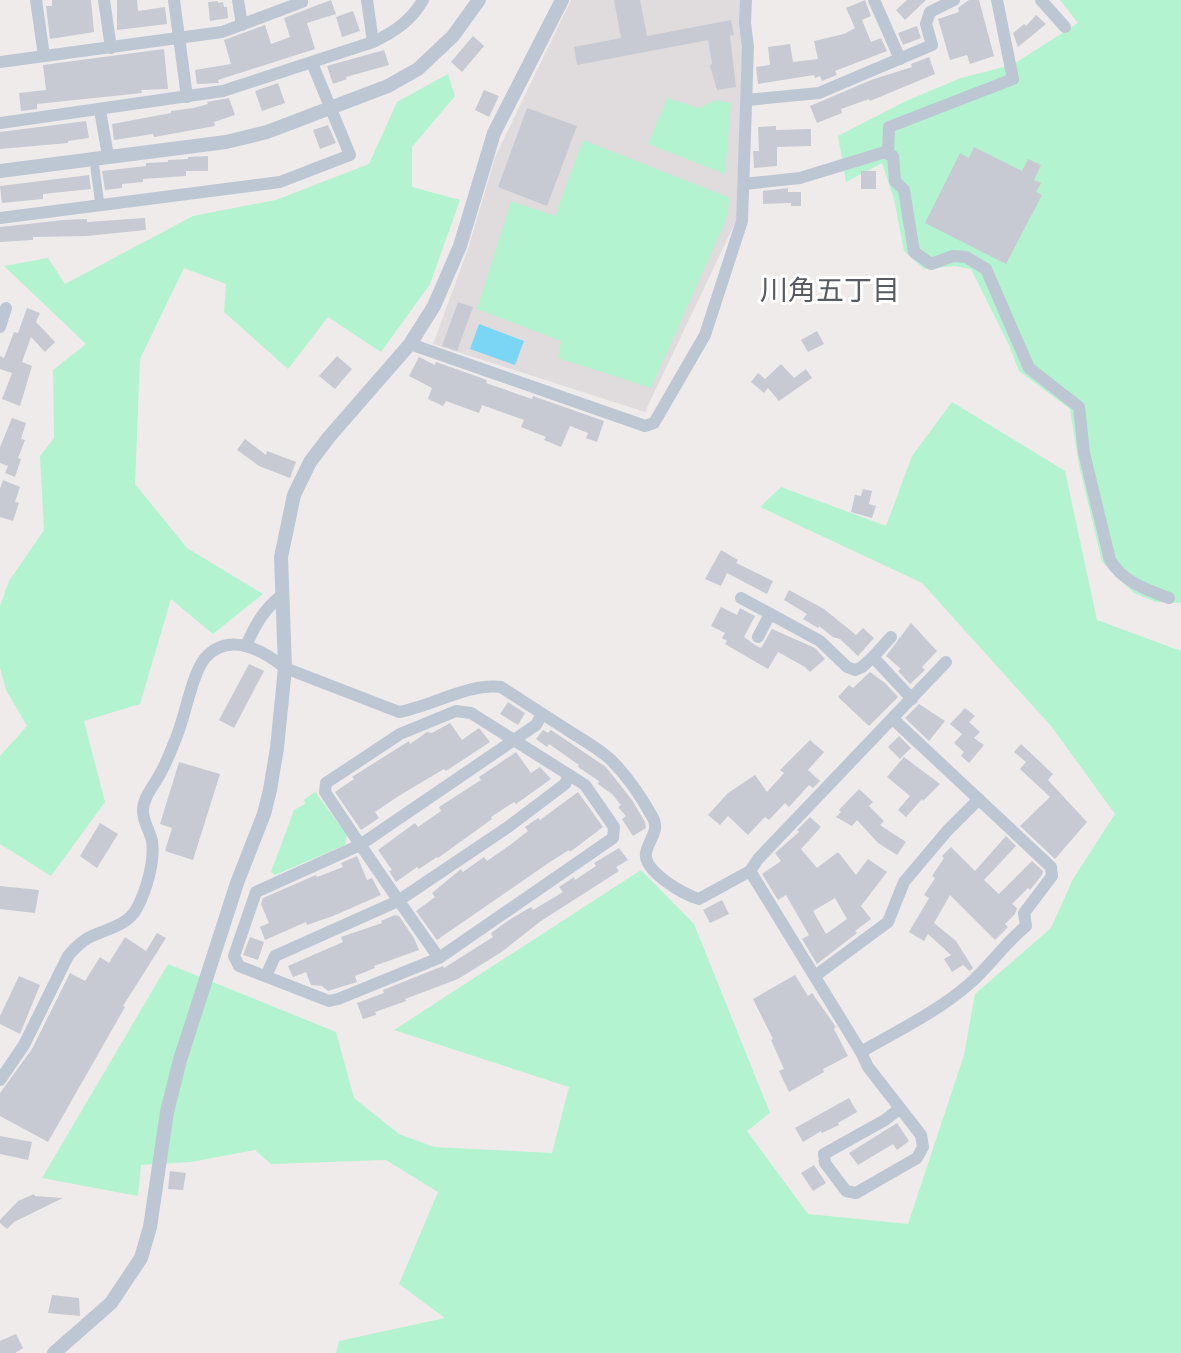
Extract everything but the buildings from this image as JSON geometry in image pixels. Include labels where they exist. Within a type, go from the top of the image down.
[{"type":"street","points":[[36,0],[44,57]]},
{"type":"street","points":[[104,0],[111,48]]},
{"type":"street","points":[[174,0],[187,97]]},
{"type":"street","points":[[238,0],[242,24]]},
{"type":"street","points":[[0,62],[222,32],[302,0]]},
{"type":"street","points":[[367,0],[373,42]]},
{"type":"street","points":[[0,124],[223,91],[373,42],[396,31],[415,13],[423,0]]},
{"type":"street","points":[[0,171],[226,142],[267,132],[388,86],[418,69],[453,36],[479,0]]},
{"type":"street","points":[[54,1353],[111,1303],[141,1258],[150,1227],[167,1112],[183,1048],[237,883],[264,814],[277,748],[285,668],[281,557],[294,495],[310,462],[410,344],[434,306],[460,246],[494,133],[562,0]]},
{"type":"street","points":[[410,344],[645,426],[654,424],[705,335],[742,221],[748,47],[746,0]]},
{"type":"street","points":[[874,0],[900,59]]},
{"type":"street","points":[[747,100],[819,93],[932,45],[926,24],[930,12],[954,0]]},
{"type":"street","points":[[888,154],[888,127],[1013,79],[998,0]]},
{"type":"street","points":[[1041,0],[1065,27]]},
{"type":"street","points":[[0,218],[280,182],[350,155],[312,63]]},
{"type":"street","points":[[100,110],[108,156]]},
{"type":"street","points":[[744,184],[800,178],[885,152],[893,156],[895,181],[904,190],[915,253],[931,264],[953,256],[966,257],[986,269],[1029,368],[1079,407],[1084,453],[1110,560],[1116,569],[1142,589],[1169,598]]},
{"type":"street","points":[[95,168],[100,205]]},
{"type":"street","points":[[0,327],[6,308]]},
{"type":"street","points":[[246,646],[258,620],[272,602],[282,595]]},
{"type":"street","points":[[741,598],[820,641],[847,667],[855,670],[873,657],[891,636]]},
{"type":"street","points":[[758,637],[771,614]]},
{"type":"street","points":[[0,1080],[24,1045],[68,956],[88,938],[124,922],[136,910],[152,859],[152,841],[143,810],[146,797],[182,726],[196,678],[205,659],[217,649],[232,643],[246,646],[271,657],[285,668],[399,712],[416,709],[485,685],[501,687],[610,759],[655,821],[655,831],[645,854],[648,864],[663,880],[690,897],[699,899],[750,870],[946,662]]},
{"type":"street","points":[[873,657],[912,699]]},
{"type":"street","points":[[439,958],[398,901],[360,845],[325,792],[326,783],[400,734],[456,710],[471,713],[513,740],[569,775],[584,785],[614,827],[612,838],[439,958],[338,999],[329,1001],[239,966],[234,956],[256,892],[360,845],[513,740],[536,725],[542,714]]},
{"type":"street","points":[[861,1052],[943,1004],[970,984],[1007,941],[1026,926],[1024,913],[1052,876],[1051,867],[893,719]]},
{"type":"street","points":[[266,976],[275,956],[398,901],[508,827],[565,784],[569,775]]},
{"type":"street","points":[[815,976],[888,922],[904,882],[947,831],[979,799]]},
{"type":"street","points":[[750,870],[868,1067],[920,1135],[923,1147],[917,1158],[856,1194],[846,1191],[825,1163],[824,1154],[885,1120],[899,1109]]},
{"type":"shaded area","points":[[571,0],[740,0],[743,47],[736,221],[645,412],[433,344],[468,249],[495,157]]},
{"type":"green space","points":[[1060,0],[1181,0],[1181,603],[1156,602],[1134,593],[1102,562],[1079,465],[1070,409],[1019,371],[971,269],[955,266],[924,269],[904,251],[894,199],[882,163],[846,182],[838,136],[906,101],[961,78],[1012,65],[1078,23]]},
{"type":"green space","points":[[448,74],[455,96],[412,147],[412,187],[460,200],[430,284],[381,352],[328,317],[288,369],[224,312],[226,284],[184,268],[140,359],[135,484],[187,548],[263,594],[213,634],[171,599],[140,704],[84,721],[105,802],[51,876],[0,844],[0,756],[27,726],[6,690],[0,668],[0,606],[9,581],[44,530],[40,456],[54,438],[53,370],[86,344],[4,266],[48,258],[65,284],[193,216],[276,200],[369,164],[397,102]]},
{"type":"green space","points":[[667,98],[699,108],[716,100],[731,103],[725,174],[648,144]]},
{"type":"green space","points":[[583,140],[730,198],[726,220],[651,388],[558,358],[561,341],[477,309],[511,201],[555,216]]},
{"type":"green space","points":[[952,402],[1065,471],[1097,620],[1181,651],[1181,1353],[336,1353],[339,1341],[445,1318],[399,1284],[438,1192],[386,1160],[271,1164],[255,1150],[191,1162],[141,1165],[138,1196],[42,1178],[168,964],[336,1032],[354,1098],[399,1134],[434,1147],[552,1153],[569,1087],[394,1030],[641,870],[694,924],[770,1113],[747,1131],[808,1214],[908,1224],[964,1055],[975,994],[1051,928],[1073,879],[1115,814],[1051,726],[922,583],[760,507],[781,487],[886,526],[912,456]]},
{"type":"green space","points":[[315,792],[347,835],[345,845],[275,875],[271,872],[294,810],[305,804],[304,800]]},
{"type":"water","points":[[479,324],[524,341],[515,365],[470,349]]},
{"type":"district","name":"川角五丁目","points":[[830,289]]}]
